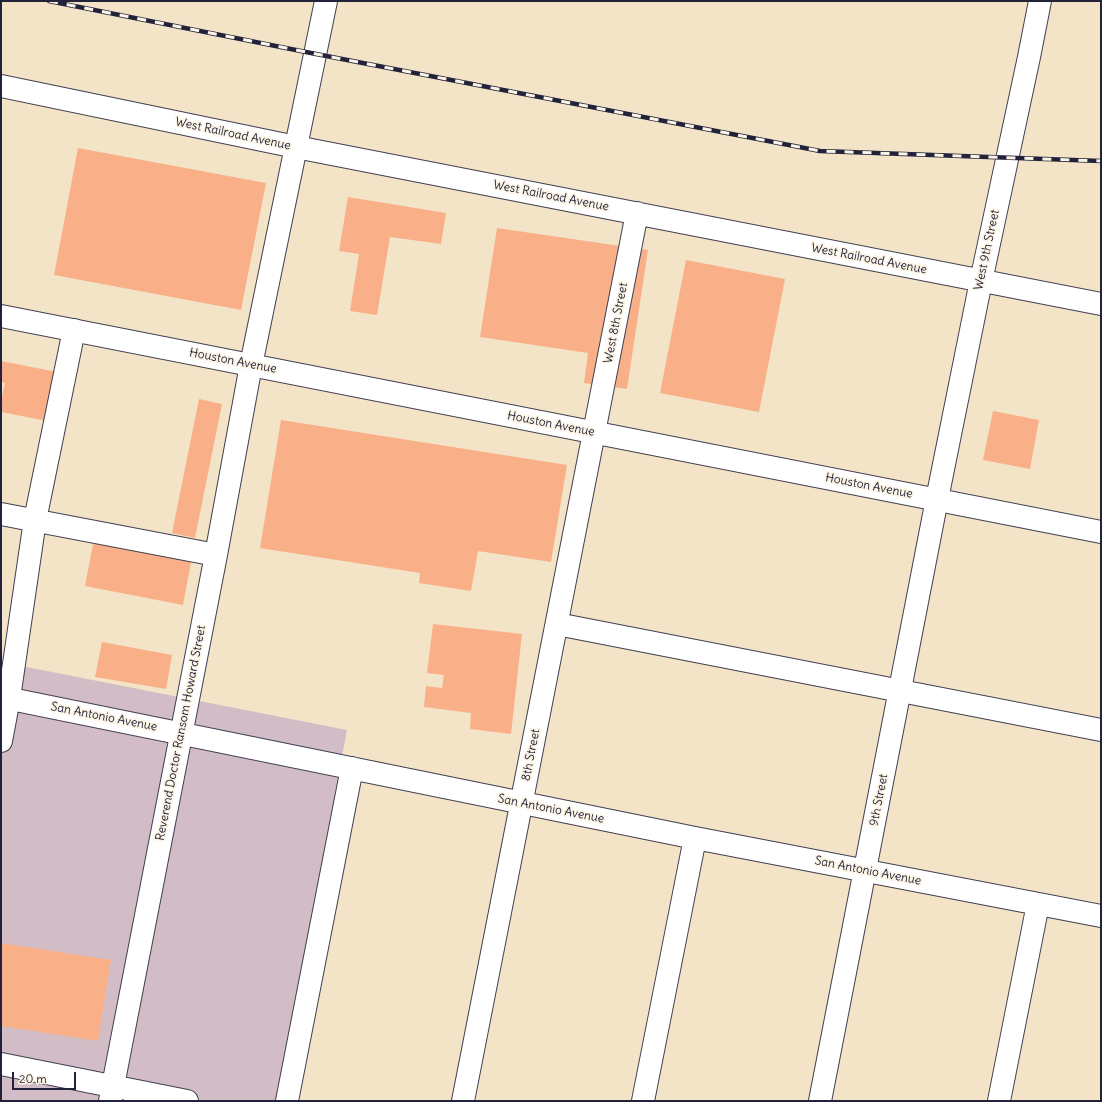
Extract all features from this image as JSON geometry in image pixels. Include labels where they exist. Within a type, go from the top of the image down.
[{"type":"street","name":"Reverend Doctor Ransom Howard Street","points":[[111,1094],[216,556],[251,365],[326,1]]},
{"type":"street","name":"West 9th Street","points":[[937,499],[981,280],[1040,1]]},
{"type":"street","name":"West Railroad Avenue","points":[[1,86],[296,146],[1101,304]]},
{"type":"street","name":"West 8th Street","points":[[595,433],[637,213]]},
{"type":"street","name":"Houston Avenue","points":[[1,316],[1101,532]]},
{"type":"street","points":[[1,741],[5,698],[35,520],[74,330]]},
{"type":"street","name":"8th Street","points":[[463,1101],[595,433]]},
{"type":"street","name":"9th Street","points":[[820,1101],[937,499]]},
{"type":"street","points":[[1,514],[216,556]]},
{"type":"street","points":[[557,624],[1101,730]]},
{"type":"street","name":"San Antonio Avenue","points":[[5,698],[695,838],[1101,916]]},
{"type":"street","points":[[287,1101],[352,768]]},
{"type":"street","points":[[643,1101],[695,838]]},
{"type":"street","points":[[999,1101],[1038,904]]},
{"type":"street","points":[[1,1064],[111,1094],[188,1101]]},
{"type":"shaded area","points":[[1,662],[347,730],[277,1101],[1,1101]]},
{"type":"building","points":[[78,148],[266,183],[241,310],[54,275]]},
{"type":"building","points":[[348,197],[446,213],[441,244],[390,237],[377,315],[350,311],[359,254],[339,251]]},
{"type":"building","points":[[497,228],[648,250],[627,389],[584,383],[588,353],[480,337]]},
{"type":"building","points":[[686,260],[785,279],[759,412],[660,393]]},
{"type":"building","points":[[1,361],[57,372],[47,421],[1,412],[1,401],[5,383],[1,382]]},
{"type":"building","points":[[199,399],[222,404],[195,538],[172,533]]},
{"type":"building","points":[[993,411],[1039,420],[1030,469],[983,460]]},
{"type":"building","points":[[281,420],[567,465],[551,562],[478,551],[471,591],[419,583],[420,573],[260,548]]},
{"type":"building","points":[[94,539],[192,557],[183,605],[85,586]]},
{"type":"building","points":[[433,624],[522,634],[511,734],[470,729],[471,713],[424,707],[426,686],[442,688],[444,675],[427,673]]},
{"type":"building","points":[[102,642],[172,655],[166,689],[95,677]]},
{"type":"building","points":[[1,943],[111,960],[98,1041],[1,1026]]},
{"type":"railway","points":[[49,1],[820,151],[1101,161]]}]
